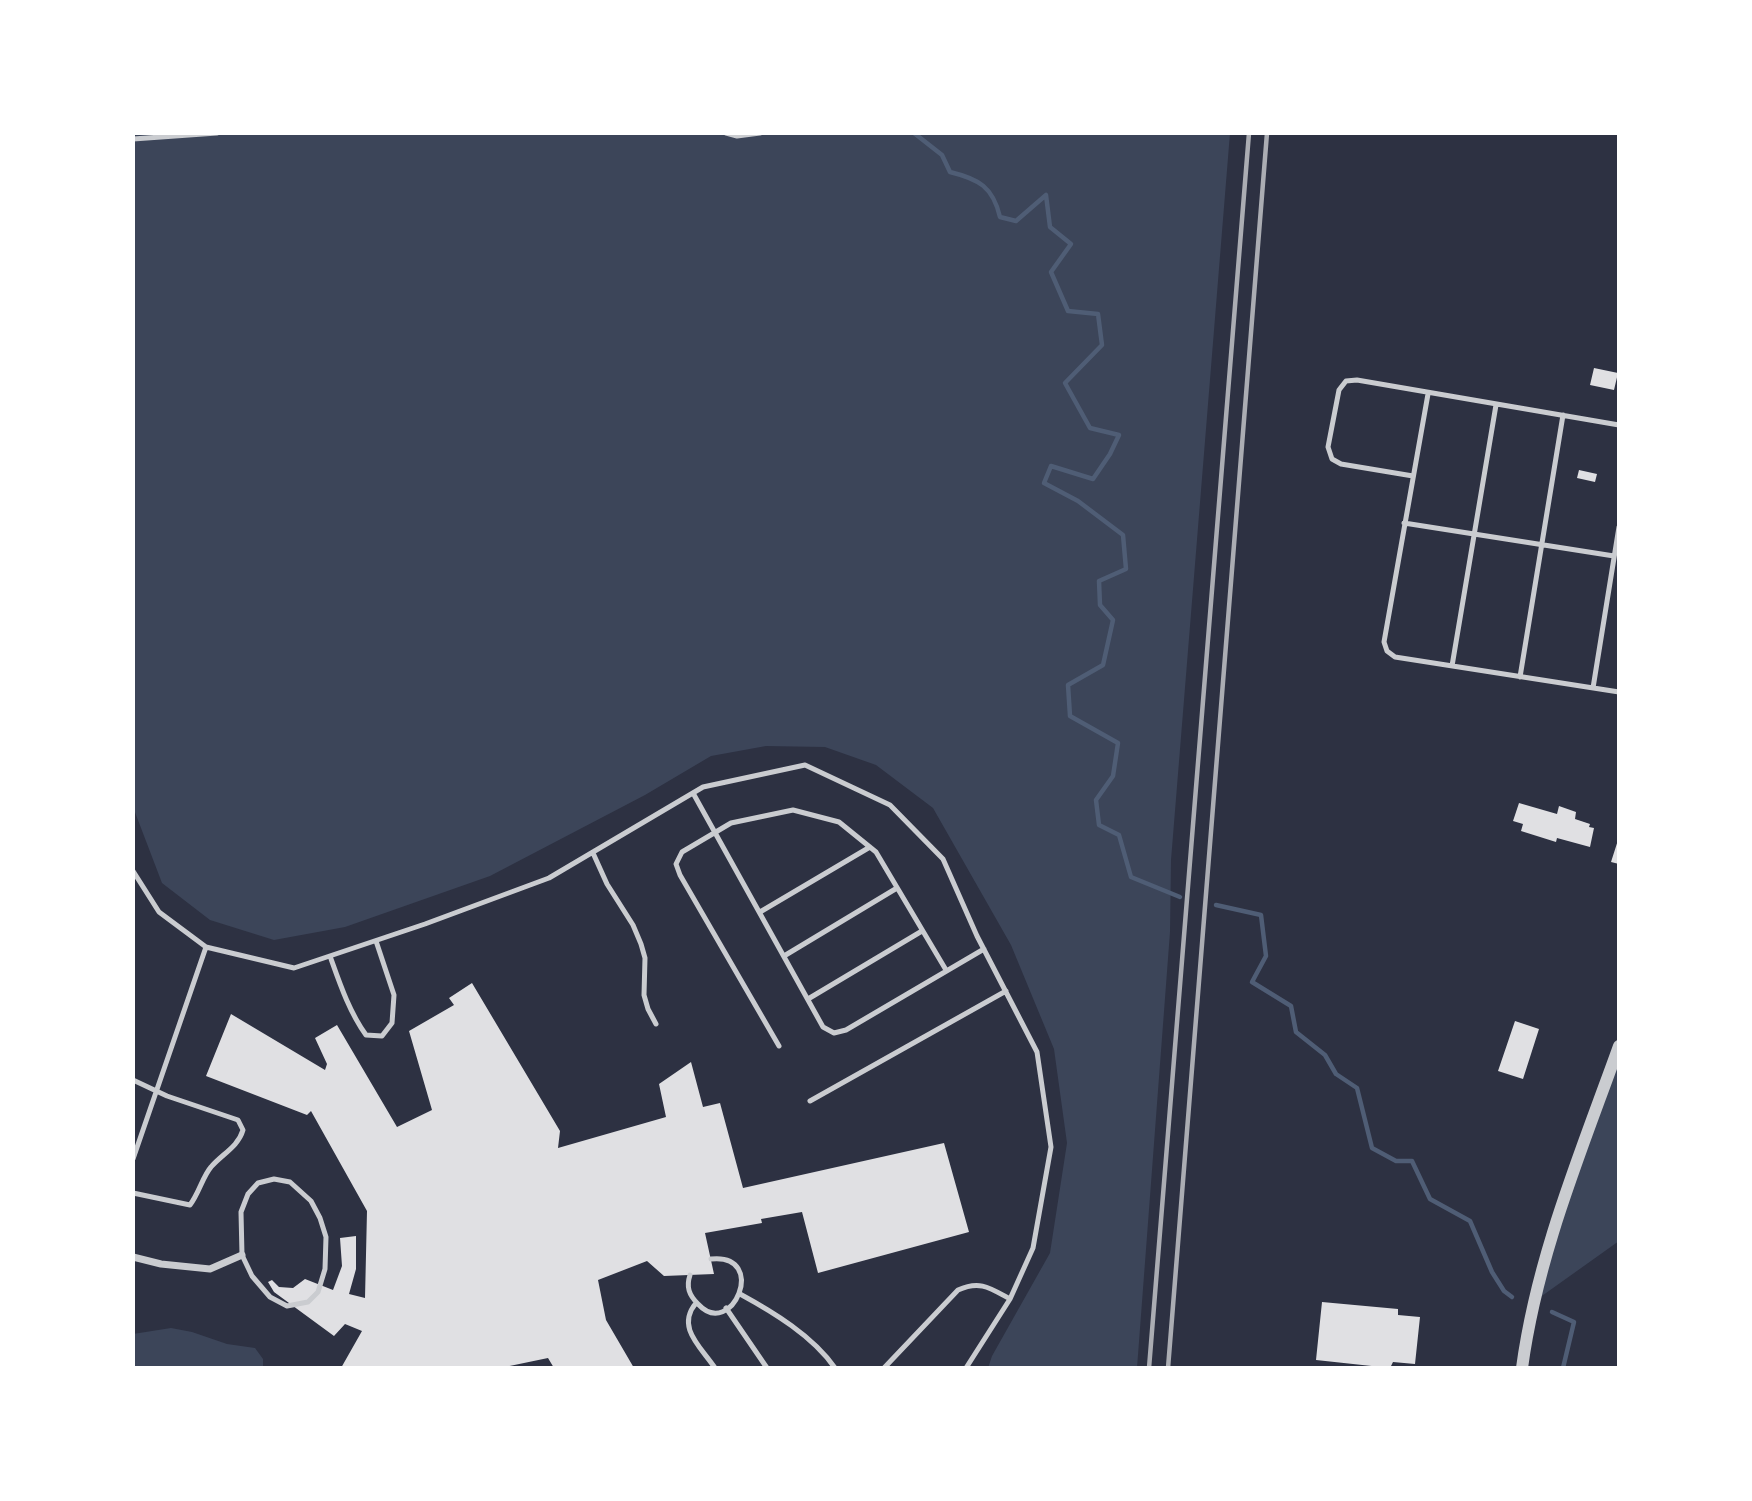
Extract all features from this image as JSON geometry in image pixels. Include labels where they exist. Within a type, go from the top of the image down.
[{"type":"street","points":[[1522,1368],[1543,1264],[1560,1207],[1619,1046]]},
{"type":"street","points":[[133,1257],[161,1264],[210,1269],[242,1255]]},
{"type":"lane","points":[[133,139],[217,133]]},
{"type":"lane","points":[[726,133],[737,136],[760,133]]},
{"type":"lane","points":[[1413,476],[1341,464],[1332,459],[1328,447],[1339,390],[1346,381],[1357,380],[1619,425]]},
{"type":"lane","points":[[1427,394],[1384,642],[1387,651],[1395,657],[1619,692]]},
{"type":"lane","points":[[1452,666],[1496,405]]},
{"type":"lane","points":[[1520,677],[1563,415]]},
{"type":"lane","points":[[1404,523],[1614,556]]},
{"type":"lane","points":[[1593,688],[1619,527]]},
{"type":"lane","points":[[133,871],[159,912],[206,947],[294,968],[549,878],[703,787],[805,765],[890,804],[943,859],[984,949],[1037,1052],[1051,1147],[1033,1248],[1010,1299],[966,1368]]},
{"type":"lane","points":[[693,793],[823,1027],[834,1033],[846,1030],[984,949]]},
{"type":"lane","points":[[779,1046],[676,864],[682,852],[732,823],[793,810],[839,822],[876,852],[946,970]]},
{"type":"lane","points":[[760,912],[870,847]]},
{"type":"lane","points":[[593,853],[641,944],[645,958],[644,995],[656,1024]]},
{"type":"lane","points":[[784,956],[897,888]]},
{"type":"lane","points":[[808,999],[922,931]]},
{"type":"lane","points":[[330,956],[355,1020],[366,1035],[383,1036],[392,1023],[394,995],[376,940]]},
{"type":"lane","points":[[133,1159],[206,947]]},
{"type":"lane","points":[[810,1101],[1006,991]]},
{"type":"lane","points":[[133,1080],[238,1120],[243,1130],[240,1140],[209,1168],[199,1193],[190,1205],[133,1193]]},
{"type":"lane","points":[[274,1179],[290,1182],[300,1189],[316,1209],[326,1237],[325,1269],[318,1292],[308,1302],[287,1306],[270,1297],[261,1287],[252,1276],[242,1255],[241,1212],[248,1194],[258,1183],[274,1179]]},
{"type":"lane","points":[[690,1275],[690,1297],[702,1309],[710,1312],[733,1306],[742,1285],[737,1269],[722,1259],[710,1259]]},
{"type":"lane","points":[[884,1368],[958,1290],[969,1285],[985,1286],[1010,1299]]},
{"type":"lane","points":[[740,1294],[803,1335],[828,1357],[835,1368]]},
{"type":"lane","points":[[696,1303],[687,1313],[687,1327],[715,1368]]},
{"type":"lane","points":[[726,1308],[767,1368]]},
{"type":"shaded area","points":[[133,133],[1230,133],[1171,860],[1170,932],[1137,1368],[988,1368],[992,1356],[1050,1253],[1067,1143],[1054,1049],[1011,945],[933,808],[876,765],[825,747],[766,746],[711,756],[645,795],[490,876],[345,927],[274,940],[210,920],[162,883],[133,807]]},
{"type":"shaded area","points":[[1619,1058],[1619,1241],[1532,1303]]},
{"type":"shaded area","points":[[171,1328],[227,1344],[255,1348],[263,1359],[263,1368],[133,1368],[133,1334]]},
{"type":"building","points":[[1594,368],[1618,373],[1614,390],[1590,385]]},
{"type":"building","points":[[1579,470],[1597,474],[1595,482],[1577,478]]},
{"type":"building","points":[[1519,803],[1557,814],[1559,806],[1576,812],[1575,819],[1594,828],[1590,847],[1557,838],[1556,842],[1521,831],[1523,824],[1513,821]]},
{"type":"building","points":[[1619,837],[1619,864],[1611,862]]},
{"type":"building","points":[[472,983],[560,1131],[558,1148],[666,1117],[659,1084],[691,1062],[703,1107],[720,1103],[743,1188],[944,1143],[969,1232],[818,1273],[802,1212],[761,1219],[762,1223],[705,1233],[714,1274],[664,1276],[647,1261],[598,1280],[606,1320],[634,1368],[554,1368],[548,1358],[500,1368],[341,1368],[362,1331],[345,1324],[334,1336],[274,1292],[268,1282],[272,1280],[279,1287],[293,1288],[305,1279],[333,1290],[342,1266],[340,1238],[356,1236],[356,1269],[349,1294],[365,1298],[367,1211],[311,1111],[307,1115],[206,1076],[231,1014],[325,1070],[327,1064],[315,1038],[337,1025],[397,1127],[432,1110],[409,1031],[454,1005],[449,998]]},
{"type":"building","points":[[1515,1021],[1539,1029],[1523,1079],[1498,1071]]},
{"type":"building","points":[[1322,1302],[1398,1309],[1398,1315],[1420,1317],[1415,1364],[1393,1362],[1390,1368],[1316,1360]]},
{"type":"waterway","points":[[914,133],[942,155],[950,172],[977,181],[989,191],[1000,217],[1016,221],[1046,195],[1050,227],[1071,244],[1051,272],[1068,311],[1098,314],[1102,345],[1065,383],[1090,428],[1119,435],[1093,479],[1051,466],[1044,483],[1078,501],[1123,535],[1126,569],[1099,581],[1100,605],[1113,620],[1103,665],[1068,685],[1070,716],[1118,743],[1113,776],[1096,800],[1099,825],[1119,835],[1131,877],[1180,897]]},
{"type":"waterway","points":[[1216,905],[1261,915],[1266,956],[1252,982],[1291,1006],[1296,1032],[1325,1055],[1336,1074],[1357,1088],[1372,1148],[1396,1161],[1412,1161],[1430,1199],[1470,1221],[1492,1272],[1504,1291],[1512,1297]]},
{"type":"waterway","points":[[1552,1312],[1574,1322],[1563,1368]]},
{"type":"railway","points":[[1149,1368],[1249,133]]},
{"type":"railway","points":[[1168,1368],[1267,133]]}]
